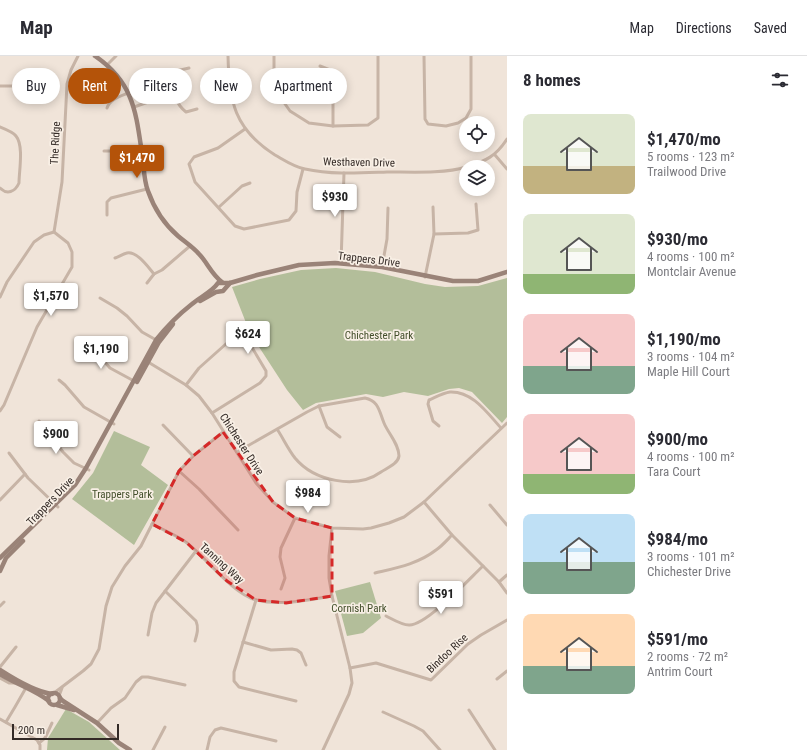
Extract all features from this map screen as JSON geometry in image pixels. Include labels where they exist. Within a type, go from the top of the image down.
[{"type":"main road","points":[[95,56],[107,65],[120,80],[128,92],[134,106],[147,189],[152,202],[165,222],[199,254],[220,285]]},
{"type":"main road","name":"Trappers Drive","points":[[0,568],[6,558],[78,487],[158,341],[173,324],[220,285],[257,274],[299,265],[341,263],[382,267],[425,277],[452,281],[478,281],[507,272]]},
{"type":"main road","name":"Trappers Drive","points":[[0,558],[58,506]]},
{"type":"main road","points":[[0,670],[43,696],[51,704],[85,715]]},
{"type":"main road","points":[[0,674],[14,683],[53,693],[60,697],[62,701],[97,723],[130,750]]},
{"type":"main road","points":[[49,701],[49,698],[53,693]]},
{"type":"main road","points":[[56,705],[59,703],[60,697]]},
{"type":"street","name":"The Ridge","points":[[54,232],[62,182],[67,84],[71,70],[78,56]]},
{"type":"street","points":[[107,65],[116,56]]},
{"type":"street","name":"Westhaven Drive","points":[[228,56],[229,83],[234,109],[245,129],[263,148],[285,161],[303,169],[344,173],[459,169]]},
{"type":"street","points":[[274,56],[274,71],[278,94],[290,111],[309,123],[333,126],[368,125],[378,118],[378,56]]},
{"type":"street","points":[[424,56],[425,119],[428,124],[446,126],[458,123],[466,118],[471,109],[471,56]]},
{"type":"street","points":[[320,66],[330,70],[333,75],[333,126]]},
{"type":"street","points":[[0,86],[12,86]]},
{"type":"street","points":[[107,108],[108,104],[113,100],[128,92]]},
{"type":"street","points":[[134,106],[141,104]]},
{"type":"street","points":[[178,104],[179,107],[186,112],[197,109]]},
{"type":"street","points":[[0,127],[15,135],[20,142],[21,149],[17,188],[10,192],[4,192],[0,188]]},
{"type":"street","points":[[245,129],[218,148],[194,157],[190,164],[195,182],[235,226],[244,229],[288,220],[296,210],[297,192],[303,169]]},
{"type":"street","name":"Westhaven Drive","points":[[486,160],[495,155],[507,139]]},
{"type":"street","points":[[104,151],[119,152],[141,149]]},
{"type":"street","points":[[495,155],[507,169]]},
{"type":"street","points":[[341,263],[344,173]]},
{"type":"street","points":[[219,207],[242,186],[250,183]]},
{"type":"street","points":[[107,215],[107,202],[111,198],[147,189]]},
{"type":"street","points":[[434,234],[468,233],[478,230],[476,204]]},
{"type":"street","points":[[382,267],[387,239],[388,208]]},
{"type":"street","points":[[425,277],[434,234],[433,208]]},
{"type":"street","points":[[0,297],[7,282],[34,242],[44,234],[54,232],[68,243],[72,252],[72,267],[37,327],[10,393],[0,411]]},
{"type":"street","points":[[147,283],[154,274],[162,270],[190,246]]},
{"type":"street","points":[[115,258],[131,253],[137,256],[154,274]]},
{"type":"street","points":[[100,298],[127,316],[142,332],[158,341]]},
{"type":"street","points":[[186,384],[199,368],[236,335],[240,333],[244,334],[266,371],[266,376],[260,383],[212,413]]},
{"type":"street","points":[[79,339],[95,351],[110,368],[135,381]]},
{"type":"street","name":"Chichester Drive","points":[[146,361],[186,384],[199,396],[212,413],[256,483],[273,502],[295,518],[332,528],[363,529],[379,527],[404,517],[424,502],[507,423]]},
{"type":"street","points":[[59,380],[84,406],[113,423]]},
{"type":"street","points":[[439,426],[433,421],[428,404],[429,400],[448,392],[458,392],[470,397],[501,428]]},
{"type":"street","points":[[237,452],[277,429],[307,412],[319,406],[365,398],[372,400],[377,404],[386,430],[398,448],[397,461],[378,475],[362,481],[343,481],[324,477],[310,470],[295,458],[277,429]]},
{"type":"street","points":[[319,406],[327,427],[340,437]]},
{"type":"street","points":[[39,421],[63,452],[74,463],[88,469]]},
{"type":"street","points":[[163,425],[193,456]]},
{"type":"street","points":[[53,693],[88,668],[94,660],[99,649],[106,606],[112,587],[125,566],[141,546],[179,471],[193,456],[223,432]]},
{"type":"street","points":[[9,453],[25,474],[58,506]]},
{"type":"street","points":[[179,471],[199,489],[238,530]]},
{"type":"street","points":[[0,500],[25,474]]},
{"type":"street","points":[[424,502],[452,535],[499,582],[507,593]]},
{"type":"street","points":[[490,505],[507,525]]},
{"type":"street","points":[[281,589],[285,578],[280,557],[281,548],[295,518]]},
{"type":"street","name":"Tanning Way","points":[[152,524],[186,542],[227,581],[247,596],[256,600],[286,603],[332,596]]},
{"type":"street","points":[[323,750],[349,694],[352,682],[350,668],[332,596],[329,556],[332,528]]},
{"type":"street","points":[[375,573],[410,564],[426,557],[437,550],[452,535]]},
{"type":"street","points":[[148,636],[152,613],[156,603],[196,551]]},
{"type":"street","points":[[386,616],[409,625],[427,618],[482,566]]},
{"type":"street","points":[[499,582],[507,575]]},
{"type":"street","points":[[165,590],[196,621],[198,632],[195,642]]},
{"type":"street","points":[[256,600],[234,672],[235,684],[239,687],[296,701]]},
{"type":"street","points":[[0,606],[4,602]]},
{"type":"street","name":"Bindoo Rise","points":[[350,668],[376,662],[431,680],[468,644],[481,634],[507,620]]},
{"type":"street","points":[[243,642],[271,650],[297,650],[301,653],[306,665]]},
{"type":"street","points":[[0,667],[16,647]]},
{"type":"street","points":[[497,679],[507,671]]},
{"type":"street","points":[[97,723],[111,708],[125,698],[136,682],[142,677],[185,685]]},
{"type":"street","points":[[0,678],[9,683],[14,683]]},
{"type":"street","points":[[6,722],[27,686]]},
{"type":"street","points":[[60,697],[62,686]]},
{"type":"street","points":[[469,710],[495,750]]},
{"type":"street","points":[[383,712],[423,731],[440,750]]},
{"type":"street","points":[[0,719],[35,739],[39,743],[40,750]]},
{"type":"street","points":[[39,743],[44,738],[52,723]]},
{"type":"street","points":[[154,750],[165,727]]},
{"type":"street","points":[[207,750],[210,737],[215,730],[221,728],[276,741]]},
{"type":"highlighted area","points":[[223,432],[273,502],[295,518],[332,528],[332,596],[286,603],[256,600],[227,581],[186,542],[152,524],[179,471],[193,456]]},
{"type":"green space","name":"Chichester Park","points":[[336,268],[375,272],[425,284],[445,287],[478,286],[507,278],[507,417],[502,423],[472,392],[459,388],[449,389],[428,396],[404,392],[383,397],[366,394],[316,403],[303,410],[287,390],[250,333],[232,287],[301,270]]},
{"type":"green space","name":"Trappers Park","points":[[114,431],[150,447],[141,465],[168,485],[134,545],[72,499],[93,473]]},
{"type":"green space","name":"Cornish Park","points":[[370,582],[381,618],[363,633],[347,636],[335,591]]},
{"type":"green space","points":[[66,709],[89,722],[120,750],[47,750],[48,738]]}]
